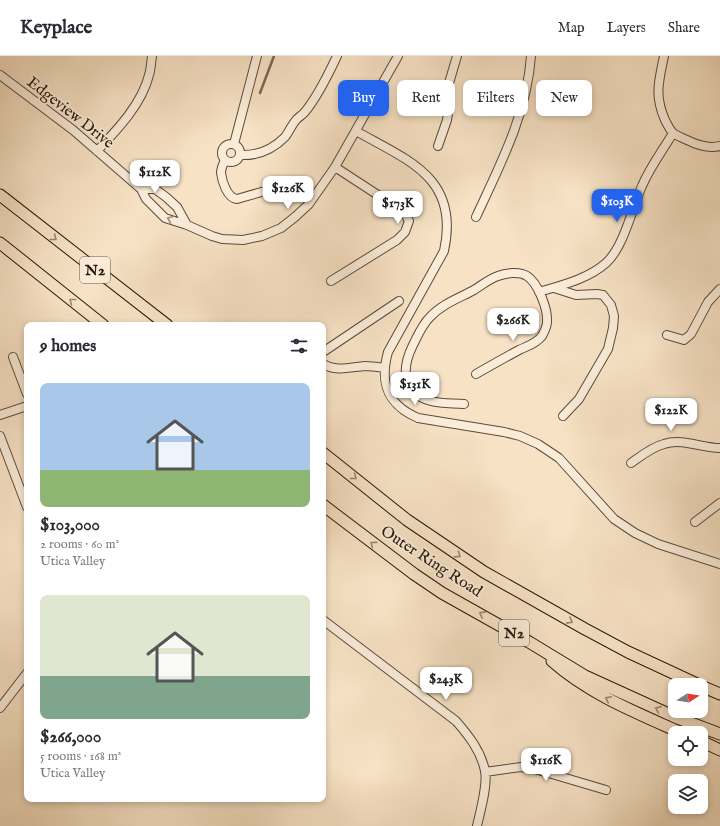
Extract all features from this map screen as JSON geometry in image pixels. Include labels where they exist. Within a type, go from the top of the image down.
[{"type":"highway","name":"N2","points":[[0,194],[163,322]]},
{"type":"highway","name":"N2","points":[[0,243],[99,322]]},
{"type":"highway","name":"Outer Ring Road","points":[[326,455],[407,520],[484,572],[597,636],[685,678]]},
{"type":"highway","name":"Outer Ring Road","points":[[326,507],[414,574],[442,593],[530,642],[585,676],[676,717],[720,734]]},
{"type":"highway","points":[[530,642],[568,675],[594,691],[668,727]]},
{"type":"highway","name":"Outer Ring Road","points":[[708,689],[720,694]]},
{"type":"highway","points":[[708,744],[720,750]]},
{"type":"street","points":[[97,151],[122,122],[140,97],[149,75],[152,56]]},
{"type":"street","points":[[234,144],[257,56]]},
{"type":"street","points":[[240,155],[249,155],[266,150],[275,145],[285,136],[311,102],[337,56]]},
{"type":"street","name":"Edgeview Drive","points":[[0,75],[72,130],[141,189],[146,199],[165,218],[187,225],[212,236],[232,240],[253,238],[272,232],[288,223],[302,212],[335,167],[398,56]]},
{"type":"street","points":[[438,146],[447,120],[449,106],[449,83],[457,56]]},
{"type":"street","points":[[476,217],[511,141],[522,111],[530,75],[531,56]]},
{"type":"street","points":[[664,56],[659,81],[658,98],[667,124],[673,133],[695,143],[708,147],[720,146]]},
{"type":"street","points":[[356,130],[413,163],[431,179],[442,196],[448,219],[444,251],[388,352],[385,368],[386,384],[396,405],[406,413],[418,418],[504,432],[520,436],[538,444],[559,458],[614,519],[635,533],[658,544],[720,564]]},
{"type":"street","points":[[539,292],[586,276],[598,270],[614,255],[622,239],[643,184],[673,133]]},
{"type":"street","points":[[228,144],[234,144],[238,147],[240,155],[236,160],[231,162],[225,160],[222,154],[223,148],[228,144]]},
{"type":"street","points":[[225,160],[221,174],[230,196],[237,199],[265,191]]},
{"type":"street","points":[[331,282],[397,240],[405,232],[409,221],[404,212],[335,167]]},
{"type":"street","points":[[141,189],[155,189],[166,197],[177,207],[187,225]]},
{"type":"street","points":[[464,404],[431,401],[417,394],[408,385],[406,363],[409,353],[422,327],[438,309],[491,279],[503,274],[512,273],[527,276],[532,280],[545,306],[547,322],[542,336],[534,343],[476,374]]},
{"type":"street","points":[[554,288],[576,295],[603,295],[610,302],[614,316],[608,349],[579,399],[563,416]]},
{"type":"street","points":[[666,335],[684,340],[691,334],[708,302],[720,289]]},
{"type":"street","points":[[326,350],[399,301]]},
{"type":"street","points":[[13,357],[24,386]]},
{"type":"street","points":[[326,366],[340,368],[367,366],[385,368]]},
{"type":"street","points":[[0,415],[24,407]]},
{"type":"street","points":[[0,436],[24,500]]},
{"type":"street","points":[[631,463],[662,444],[668,442],[720,448]]},
{"type":"street","points":[[695,522],[720,503]]},
{"type":"street","points":[[326,622],[456,721],[473,741],[486,772],[477,826]]},
{"type":"street","points":[[0,708],[24,677]]},
{"type":"street","points":[[486,772],[521,767],[535,769],[606,790]]},
{"type":"waterway","points":[[260,93],[274,56]]}]
